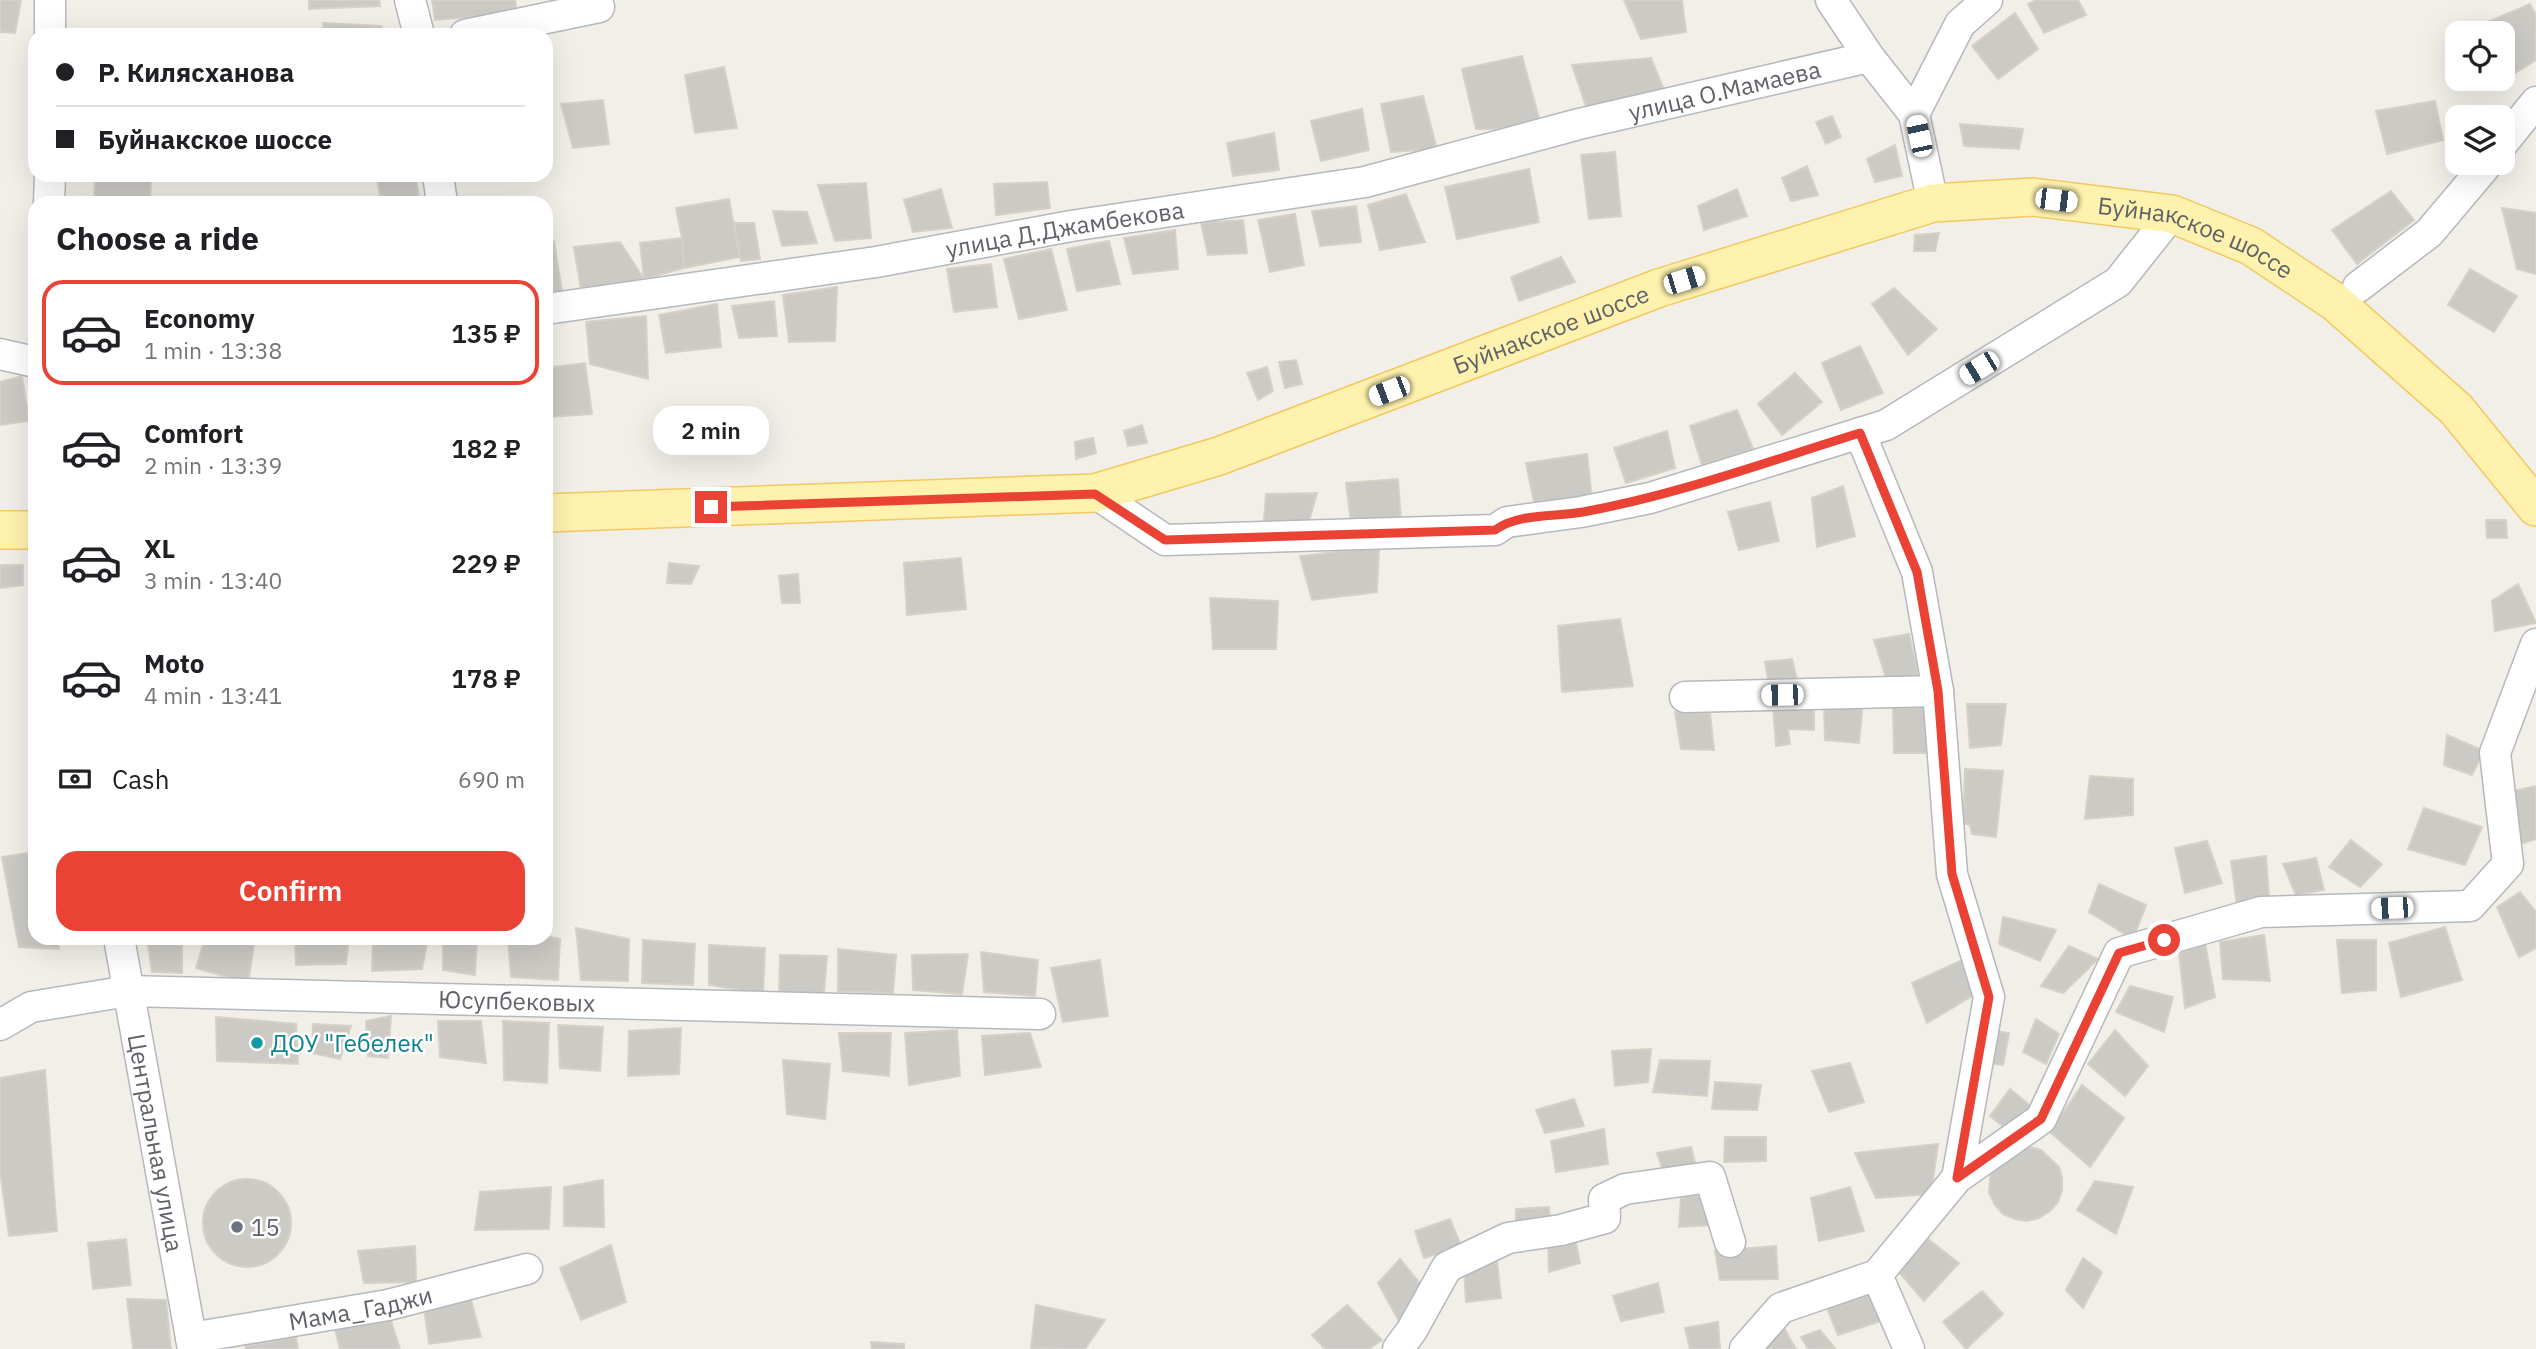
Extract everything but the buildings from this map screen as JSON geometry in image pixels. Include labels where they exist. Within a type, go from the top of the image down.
[{"type":"main road","name":"Буйнакское шоссе","points":[[553,513],[1095,494],[1219,456],[1659,288],[1933,203],[2033,197],[2172,214],[2251,246],[2335,302],[2456,409],[2536,507]]},
{"type":"main road","points":[[0,530],[28,530]]},
{"type":"street","points":[[50,0],[50,28]]},
{"type":"street","points":[[410,0],[417,28]]},
{"type":"street","points":[[1831,0],[1869,57],[1914,114],[1933,203]]},
{"type":"street","points":[[1914,114],[1960,24],[1987,0]]},
{"type":"street","points":[[498,28],[599,7]]},
{"type":"street","name":"улица О.Мамаева","points":[[1579,124],[1869,57]]},
{"type":"street","points":[[2515,128],[2536,102]]},
{"type":"street","name":"улица Д.Джамбекова","points":[[553,308],[876,262],[1071,226],[1365,182],[1579,124]]},
{"type":"street","points":[[2358,287],[2429,233],[2478,175]]},
{"type":"street","points":[[1095,494],[1165,540],[1495,530],[1507,522],[1581,512],[1650,498],[1886,425],[2118,282],[2172,214]]},
{"type":"street","points":[[0,354],[28,360]]},
{"type":"street","points":[[1860,433],[1917,572],[1938,691],[1952,874],[1989,997],[1957,1178]]},
{"type":"street","points":[[1746,1349],[1780,1308],[1877,1275],[1957,1178],[2041,1119],[2119,953],[2261,912],[2470,906],[2508,864],[2495,752],[2536,644]]},
{"type":"street","points":[[1685,697],[1938,691]]},
{"type":"street","name":"Центральная улица","points":[[120,945],[192,1343]]},
{"type":"street","name":"Юсупбековых","points":[[0,1025],[31,1007],[128,991],[1040,1014]]},
{"type":"street","points":[[0,1007],[31,1007]]},
{"type":"street","points":[[1398,1349],[1412,1330],[1447,1268],[1508,1238],[1561,1230],[1605,1218],[1604,1199],[1625,1189],[1710,1177],[1730,1242]]},
{"type":"street","name":"Мама_Гаджи","points":[[192,1343],[388,1304],[527,1269]]},
{"type":"street","points":[[1877,1275],[1909,1349]]},
{"type":"place","name":"ДОУ \"Гебелек\"","points":[[257,1043]]},
{"type":"place","name":"15","points":[[237,1227]]},
{"type":"route","points":[[711,507],[1095,494],[1165,540],[1495,530],[1507,522],[1581,512],[1650,498],[1860,433],[1917,572],[1938,691],[1952,874],[1989,997],[1957,1178],[2041,1119],[2119,953],[2164,940]]}]
